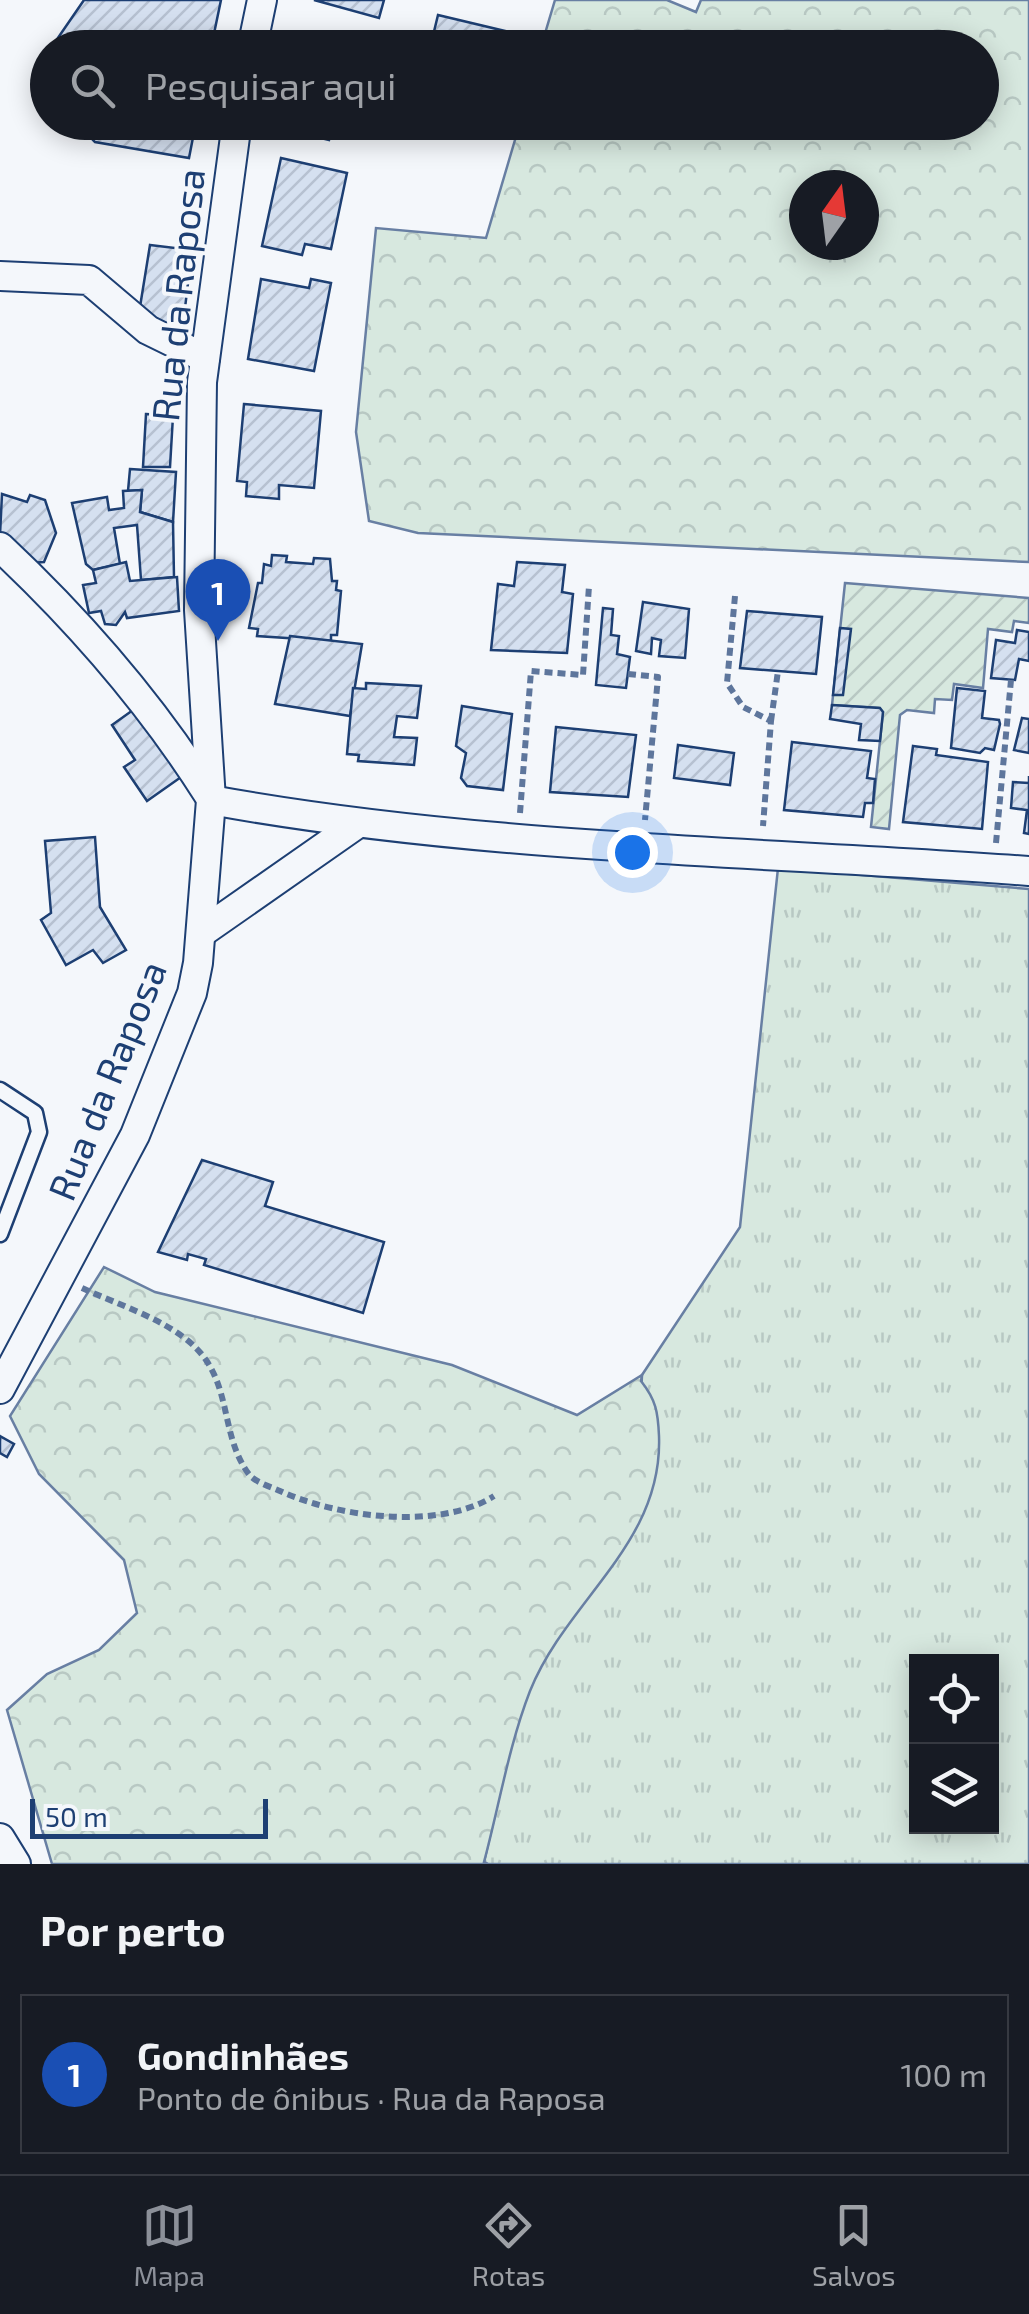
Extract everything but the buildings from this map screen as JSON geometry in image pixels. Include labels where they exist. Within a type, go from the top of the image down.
[{"type":"street","points":[[256,30],[262,0]]},
{"type":"street","name":"Rua da Raposa","points":[[0,1389],[136,1134],[192,992],[201,933],[211,800],[199,610],[205,358],[235,140]]},
{"type":"street","points":[[0,276],[90,280],[148,330],[205,358]]},
{"type":"street","points":[[0,547],[102,648],[165,727],[211,800],[357,824],[518,839],[1029,871]]},
{"type":"street","points":[[201,933],[357,824]]},
{"type":"street","points":[[0,1838],[16,1864]]},
{"type":"lane","points":[[0,1090],[34,1113],[39,1132],[0,1234]]},
{"type":"path","points":[[518,839],[531,671],[583,675],[589,586]]},
{"type":"path","points":[[736,596],[727,684],[743,706],[771,721]]},
{"type":"path","points":[[761,852],[778,671]]},
{"type":"path","points":[[628,674],[658,677],[642,846]]},
{"type":"path","points":[[994,869],[1011,680]]},
{"type":"path","points":[[62,1278],[168,1329],[205,1358],[224,1396],[230,1444],[250,1478],[336,1512],[383,1516],[474,1510],[494,1496]]},
{"type":"green space","points":[[555,0],[667,0],[696,12],[701,0],[1029,0],[1029,562],[418,533],[369,521],[356,432],[376,228],[486,238],[515,140],[999,140],[999,30],[546,30]]},
{"type":"green space","points":[[845,583],[1029,598],[1029,623],[1014,621],[1012,632],[988,629],[983,688],[954,684],[952,700],[935,699],[934,713],[907,710],[900,715],[889,829],[871,827],[883,712],[879,708],[832,705]]},
{"type":"green space","points":[[778,868],[1029,889],[1029,1864],[484,1862],[530,1664],[636,1498],[642,1375],[740,1227]]},
{"type":"green space","points":[[104,1267],[155,1292],[452,1365],[577,1415],[642,1375],[641,1381],[655,1407],[659,1436],[656,1474],[646,1508],[610,1570],[546,1658],[530,1691],[484,1862],[488,1864],[52,1864],[7,1710],[47,1674],[99,1650],[137,1613],[124,1560],[39,1474],[10,1416]]},
{"type":"place","name":"Gondinhães","points":[[218,641]]}]
